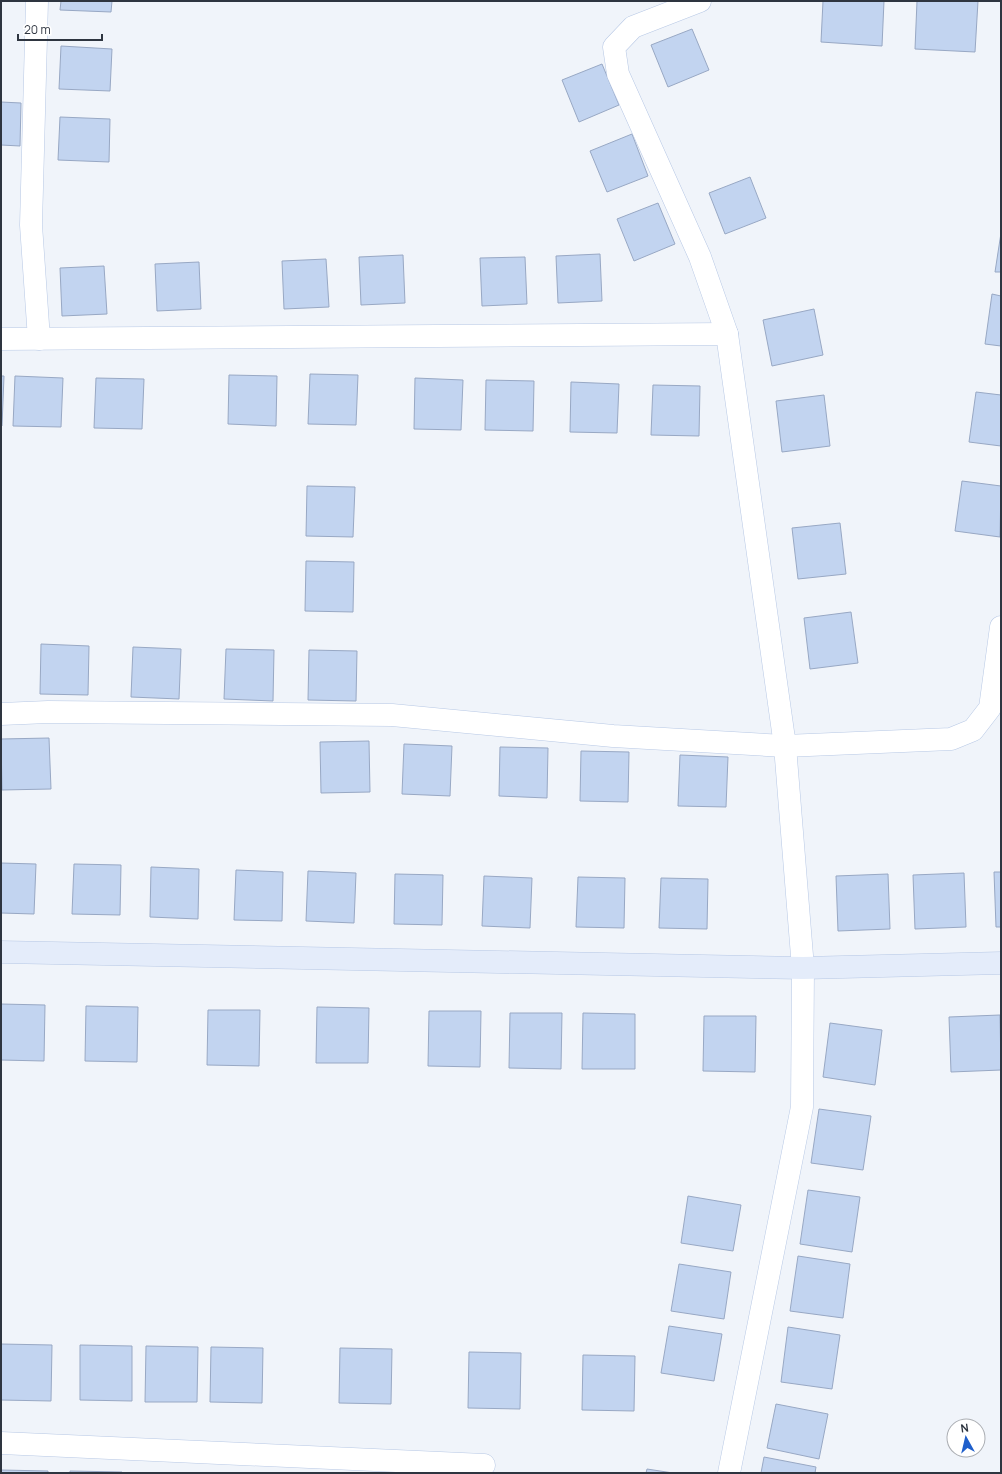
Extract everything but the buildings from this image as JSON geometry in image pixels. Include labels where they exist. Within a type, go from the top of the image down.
[{"type":"street","points":[[37,1],[32,225],[39,339]]},
{"type":"street","points":[[700,1],[633,27],[614,47],[618,74],[700,257],[728,334],[785,746],[803,968],[802,1107],[729,1473]]},
{"type":"street","points":[[1,339],[728,334]]},
{"type":"street","points":[[1,714],[56,712],[392,714],[613,736],[785,746],[951,739],[973,730],[990,708],[1001,627]]},
{"type":"street","points":[[1,952],[803,968],[1001,963]]},
{"type":"street","points":[[1,1443],[484,1465]]}]
